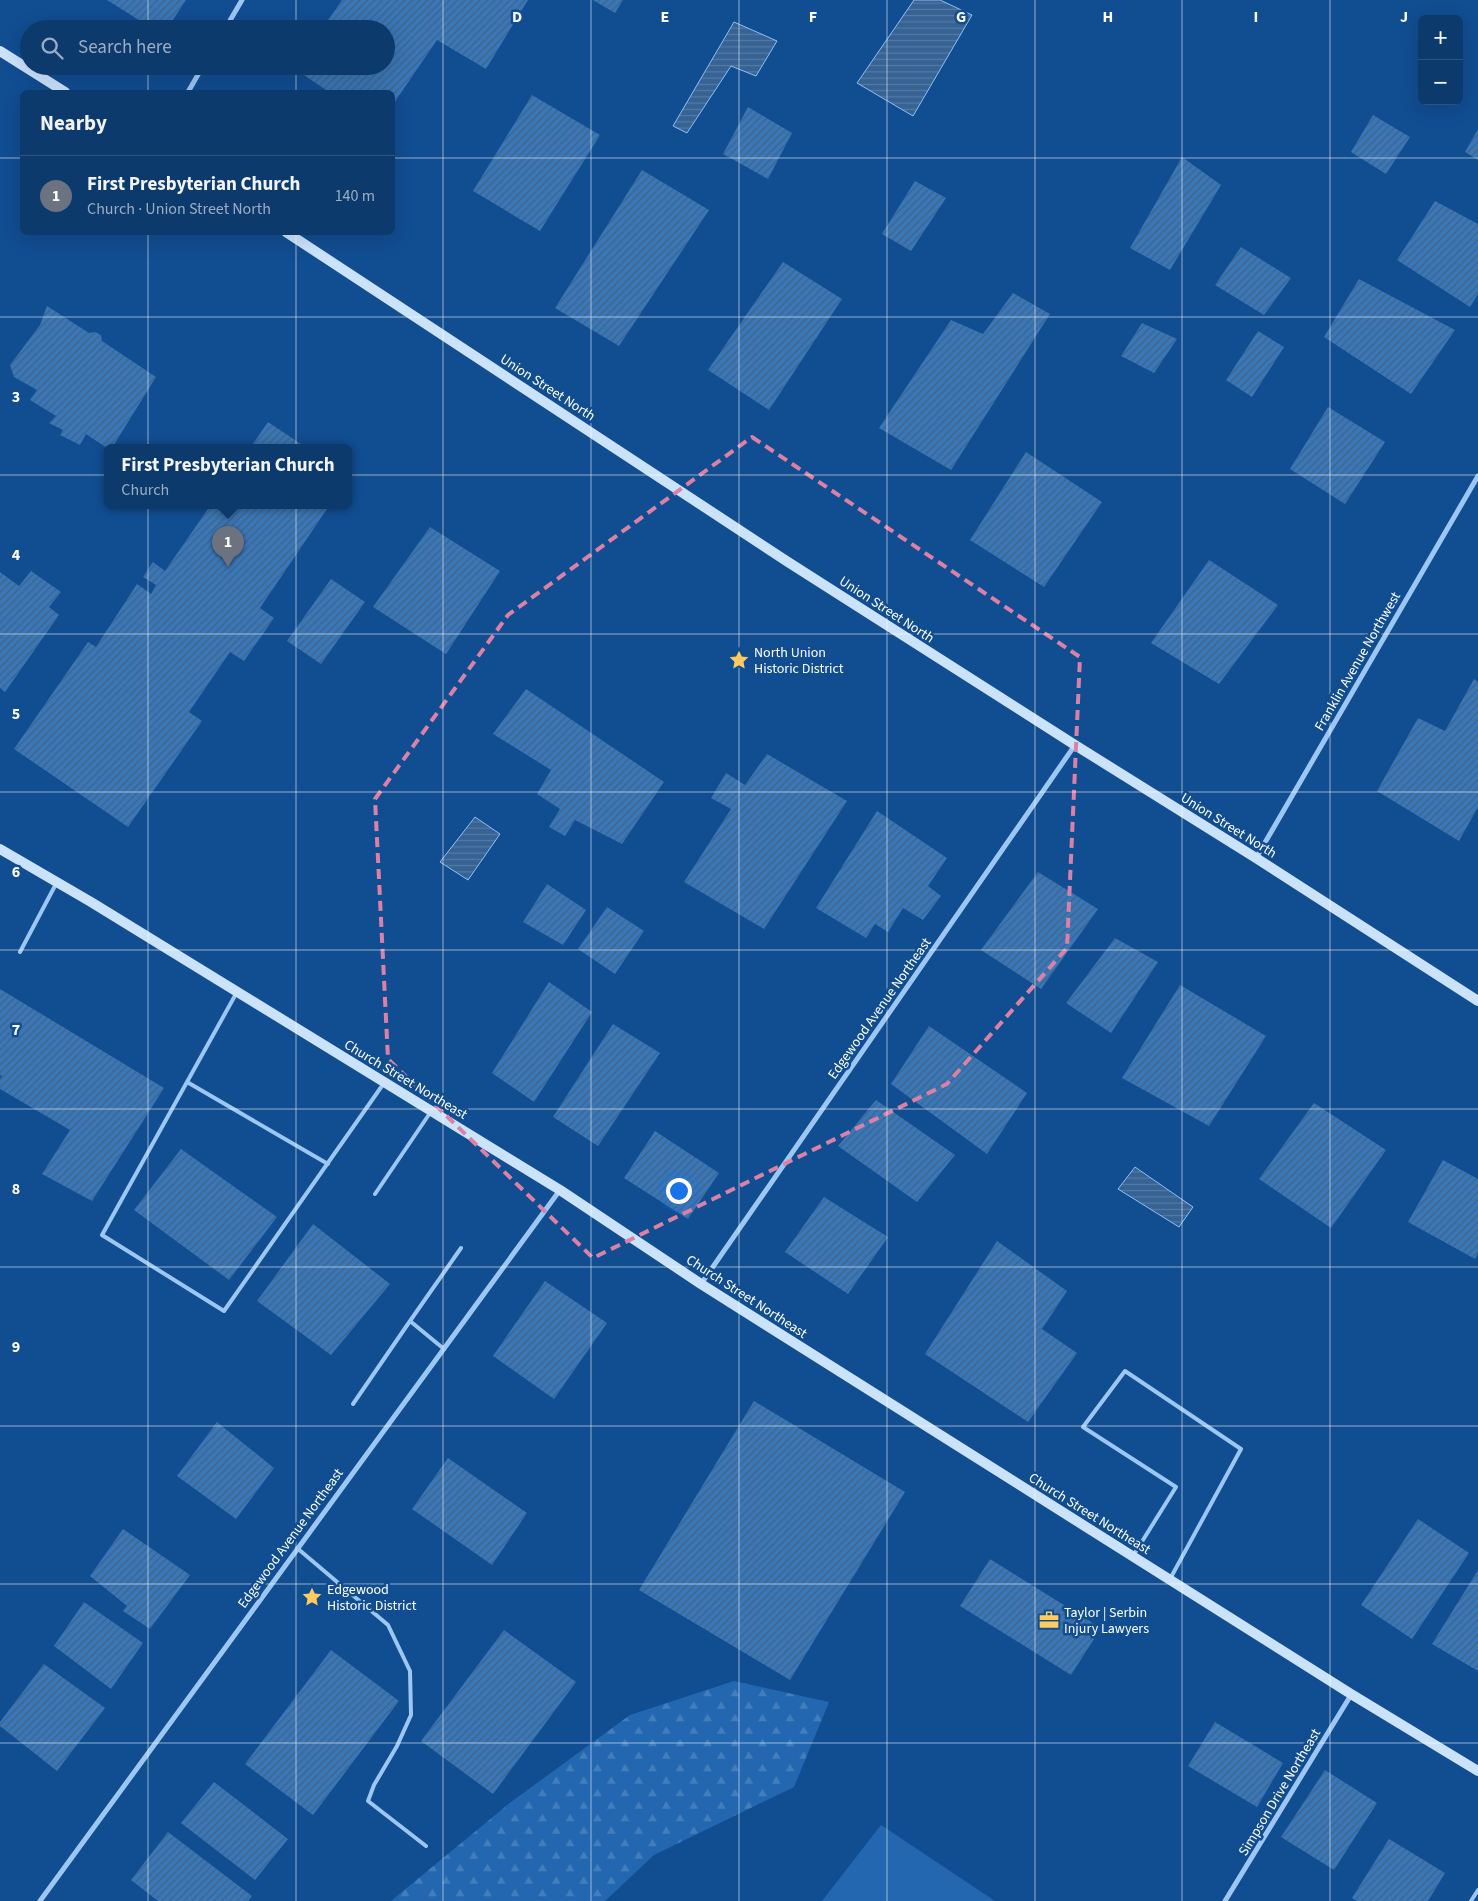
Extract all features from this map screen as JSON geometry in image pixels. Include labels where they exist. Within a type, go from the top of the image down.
[{"type":"main road","points":[[0,51],[20,64]]},
{"type":"main road","points":[[38,75],[62,90]]},
{"type":"main road","name":"Union Street North","points":[[291,235],[788,562],[1478,1001]]},
{"type":"main road","name":"Church Street Northeast","points":[[0,849],[560,1190],[701,1284],[1351,1694],[1478,1771]]},
{"type":"street","points":[[230,20],[242,0]]},
{"type":"street","points":[[189,90],[198,75]]},
{"type":"street","name":"Franklin Avenue Northwest","points":[[1256,858],[1478,476]]},
{"type":"street","name":"Edgewood Avenue Northeast","points":[[701,1284],[1075,745]]},
{"type":"street","name":"Edgewood Avenue Northeast","points":[[40,1901],[560,1190]]},
{"type":"street","name":"Simpson Drive Northeast","points":[[1225,1901],[1351,1694]]},
{"type":"lane","points":[[20,952],[57,882]]},
{"type":"lane","points":[[237,992],[102,1235],[224,1311],[385,1082]]},
{"type":"lane","points":[[187,1082],[328,1164]]},
{"type":"lane","points":[[375,1194],[432,1111]]},
{"type":"lane","points":[[353,1404],[461,1248]]},
{"type":"lane","points":[[410,1321],[444,1348]]},
{"type":"lane","points":[[1133,1556],[1176,1487],[1083,1428],[1124,1371],[1241,1449],[1170,1579]]},
{"type":"lane","points":[[297,1548],[388,1625],[410,1671],[411,1715],[397,1746],[374,1785],[368,1801],[426,1846]]},
{"type":"lane","points":[[1472,1901],[1478,1890]]},
{"type":"highlighted area","points":[[752,437],[1080,657],[1067,948],[947,1084],[593,1258],[388,1059],[375,799],[508,615]]},
{"type":"green space","points":[[734,1681],[829,1702],[794,1787],[654,1855],[605,1901],[391,1901],[511,1802],[630,1715]]},
{"type":"green space","points":[[881,1825],[995,1901],[822,1901]]},
{"type":"shaded area","points":[[914,0],[940,0],[972,15],[913,116],[857,83]]},
{"type":"shaded area","points":[[734,22],[777,41],[756,76],[731,66],[687,133],[673,126]]},
{"type":"shaded area","points":[[475,817],[500,834],[468,880],[440,862]]},
{"type":"shaded area","points":[[1135,1167],[1193,1207],[1179,1227],[1118,1189]]},
{"type":"building","points":[[107,0],[186,0],[173,20],[139,20]]},
{"type":"building","points":[[342,0],[528,0],[486,69],[437,40],[395,102],[395,90],[326,90],[304,75],[395,75],[395,20],[328,20]]},
{"type":"building","points":[[593,0],[623,0],[615,13]]},
{"type":"building","points":[[532,95],[600,135],[540,231],[473,191]]},
{"type":"building","points":[[748,107],[792,133],[768,179],[723,154]]},
{"type":"building","points":[[1373,115],[1410,137],[1386,174],[1351,152]]},
{"type":"building","points":[[1478,129],[1478,160],[1465,152]]},
{"type":"building","points":[[1182,157],[1221,185],[1170,270],[1130,248]]},
{"type":"building","points":[[642,170],[709,210],[619,346],[555,308]]},
{"type":"building","points":[[915,181],[946,198],[911,251],[882,234]]},
{"type":"building","points":[[1435,201],[1478,224],[1478,294],[1470,307],[1397,260]]},
{"type":"building","points":[[1241,247],[1291,278],[1264,315],[1215,285]]},
{"type":"building","points":[[783,262],[842,299],[769,410],[708,370]]},
{"type":"building","points":[[1359,279],[1455,330],[1411,394],[1324,337]]},
{"type":"building","points":[[1013,293],[1050,314],[951,470],[879,428],[951,320],[983,334]]},
{"type":"building","points":[[47,306],[89,333],[95,332],[101,335],[102,341],[156,377],[114,444],[104,444],[104,446],[86,434],[80,445],[60,435],[63,430],[49,423],[56,416],[30,400],[37,390],[14,377],[10,365],[40,325]]},
{"type":"building","points":[[1142,323],[1177,339],[1154,373],[1121,356]]},
{"type":"building","points":[[1258,331],[1284,347],[1252,397],[1226,380]]},
{"type":"building","points":[[1328,407],[1385,442],[1345,504],[1290,469]]},
{"type":"building","points":[[268,422],[301,444],[253,444]]},
{"type":"building","points":[[1026,452],[1102,502],[1044,587],[970,540]]},
{"type":"building","points":[[208,509],[327,509],[260,608],[274,618],[244,661],[230,652],[189,712],[202,721],[128,827],[14,749],[88,642],[96,647],[137,584],[151,594],[156,585],[143,577],[153,562],[165,571]]},
{"type":"building","points":[[430,527],[500,571],[446,654],[373,607]]},
{"type":"building","points":[[1209,560],[1278,605],[1219,684],[1151,643]]},
{"type":"building","points":[[31,571],[61,592],[49,607],[59,615],[5,692],[0,688],[0,572],[19,586]]},
{"type":"building","points":[[331,579],[365,602],[321,664],[287,641]]},
{"type":"building","points":[[1474,679],[1478,682],[1478,807],[1459,841],[1377,791],[1418,718],[1445,731]]},
{"type":"building","points":[[526,689],[664,782],[622,844],[575,820],[565,836],[549,827],[560,809],[537,794],[551,770],[493,734]]},
{"type":"building","points":[[767,754],[847,801],[764,929],[684,882],[731,809],[711,798],[726,773],[745,785]]},
{"type":"building","points":[[877,811],[947,858],[928,886],[941,896],[923,920],[903,908],[888,932],[875,924],[866,938],[816,908]]},
{"type":"building","points":[[1038,872],[1098,909],[1041,989],[981,950]]},
{"type":"building","points":[[547,884],[586,910],[563,945],[523,922]]},
{"type":"building","points":[[607,907],[644,931],[615,974],[578,949]]},
{"type":"building","points":[[1115,938],[1158,962],[1111,1033],[1066,1003]]},
{"type":"building","points":[[549,982],[592,1012],[534,1102],[492,1073]]},
{"type":"building","points":[[1180,985],[1266,1036],[1209,1126],[1122,1078]]},
{"type":"building","points":[[0,989],[164,1088],[92,1201],[42,1174],[70,1130],[0,1089],[0,1079],[2,1076],[0,1075]]},
{"type":"building","points":[[613,1024],[660,1053],[598,1146],[553,1117]]},
{"type":"building","points":[[929,1026],[1027,1093],[987,1154],[891,1084]]},
{"type":"building","points":[[876,1100],[955,1155],[917,1202],[838,1146]]},
{"type":"building","points":[[1314,1103],[1386,1150],[1331,1228],[1259,1179]]},
{"type":"building","points":[[655,1131],[719,1173],[688,1219],[624,1178]]},
{"type":"building","points":[[181,1149],[277,1217],[229,1280],[134,1210]]},
{"type":"building","points":[[1443,1160],[1478,1179],[1478,1253],[1475,1259],[1408,1222]]},
{"type":"building","points":[[824,1197],[888,1237],[848,1294],[785,1252]]},
{"type":"building","points":[[313,1224],[390,1284],[331,1355],[257,1301]]},
{"type":"building","points":[[997,1241],[1067,1291],[1042,1329],[1077,1353],[1028,1422],[925,1354]]},
{"type":"building","points":[[545,1281],[607,1323],[554,1399],[493,1356]]},
{"type":"building","points":[[754,1401],[905,1492],[790,1680],[639,1590]]},
{"type":"building","points":[[217,1422],[274,1468],[236,1519],[177,1476]]},
{"type":"building","points":[[448,1458],[527,1513],[492,1565],[412,1509]]},
{"type":"building","points":[[1418,1519],[1469,1553],[1412,1639],[1361,1605]]},
{"type":"building","points":[[123,1529],[190,1575],[150,1629],[123,1611],[127,1606],[90,1576]]},
{"type":"building","points":[[990,1559],[1101,1628],[1071,1675],[960,1606]]},
{"type":"building","points":[[1478,1570],[1478,1671],[1432,1644]]},
{"type":"building","points":[[84,1602],[143,1643],[111,1689],[54,1646]]},
{"type":"building","points":[[504,1630],[576,1682],[493,1794],[421,1741]]},
{"type":"building","points":[[331,1650],[399,1701],[313,1815],[245,1764]]},
{"type":"building","points":[[44,1664],[105,1708],[57,1771],[0,1726],[0,1722]]},
{"type":"building","points":[[1215,1722],[1283,1763],[1257,1807],[1188,1766]]},
{"type":"building","points":[[1325,1770],[1377,1803],[1334,1870],[1281,1837]]},
{"type":"building","points":[[214,1782],[288,1839],[255,1880],[181,1823]]},
{"type":"building","points":[[168,1832],[252,1896],[248,1901],[158,1901],[131,1880]]},
{"type":"building","points":[[1389,1839],[1445,1873],[1428,1901],[1357,1901],[1352,1898]]},
{"type":"place","name":"First Presbyterian Church","points":[[228,567]]},
{"type":"place","name":"North Union Historic District","points":[[739,660]]},
{"type":"place","name":"Edgewood Historic District","points":[[312,1597]]},
{"type":"place","name":"Taylor | Serbin Injury Lawyers","points":[[1049,1620]]}]
